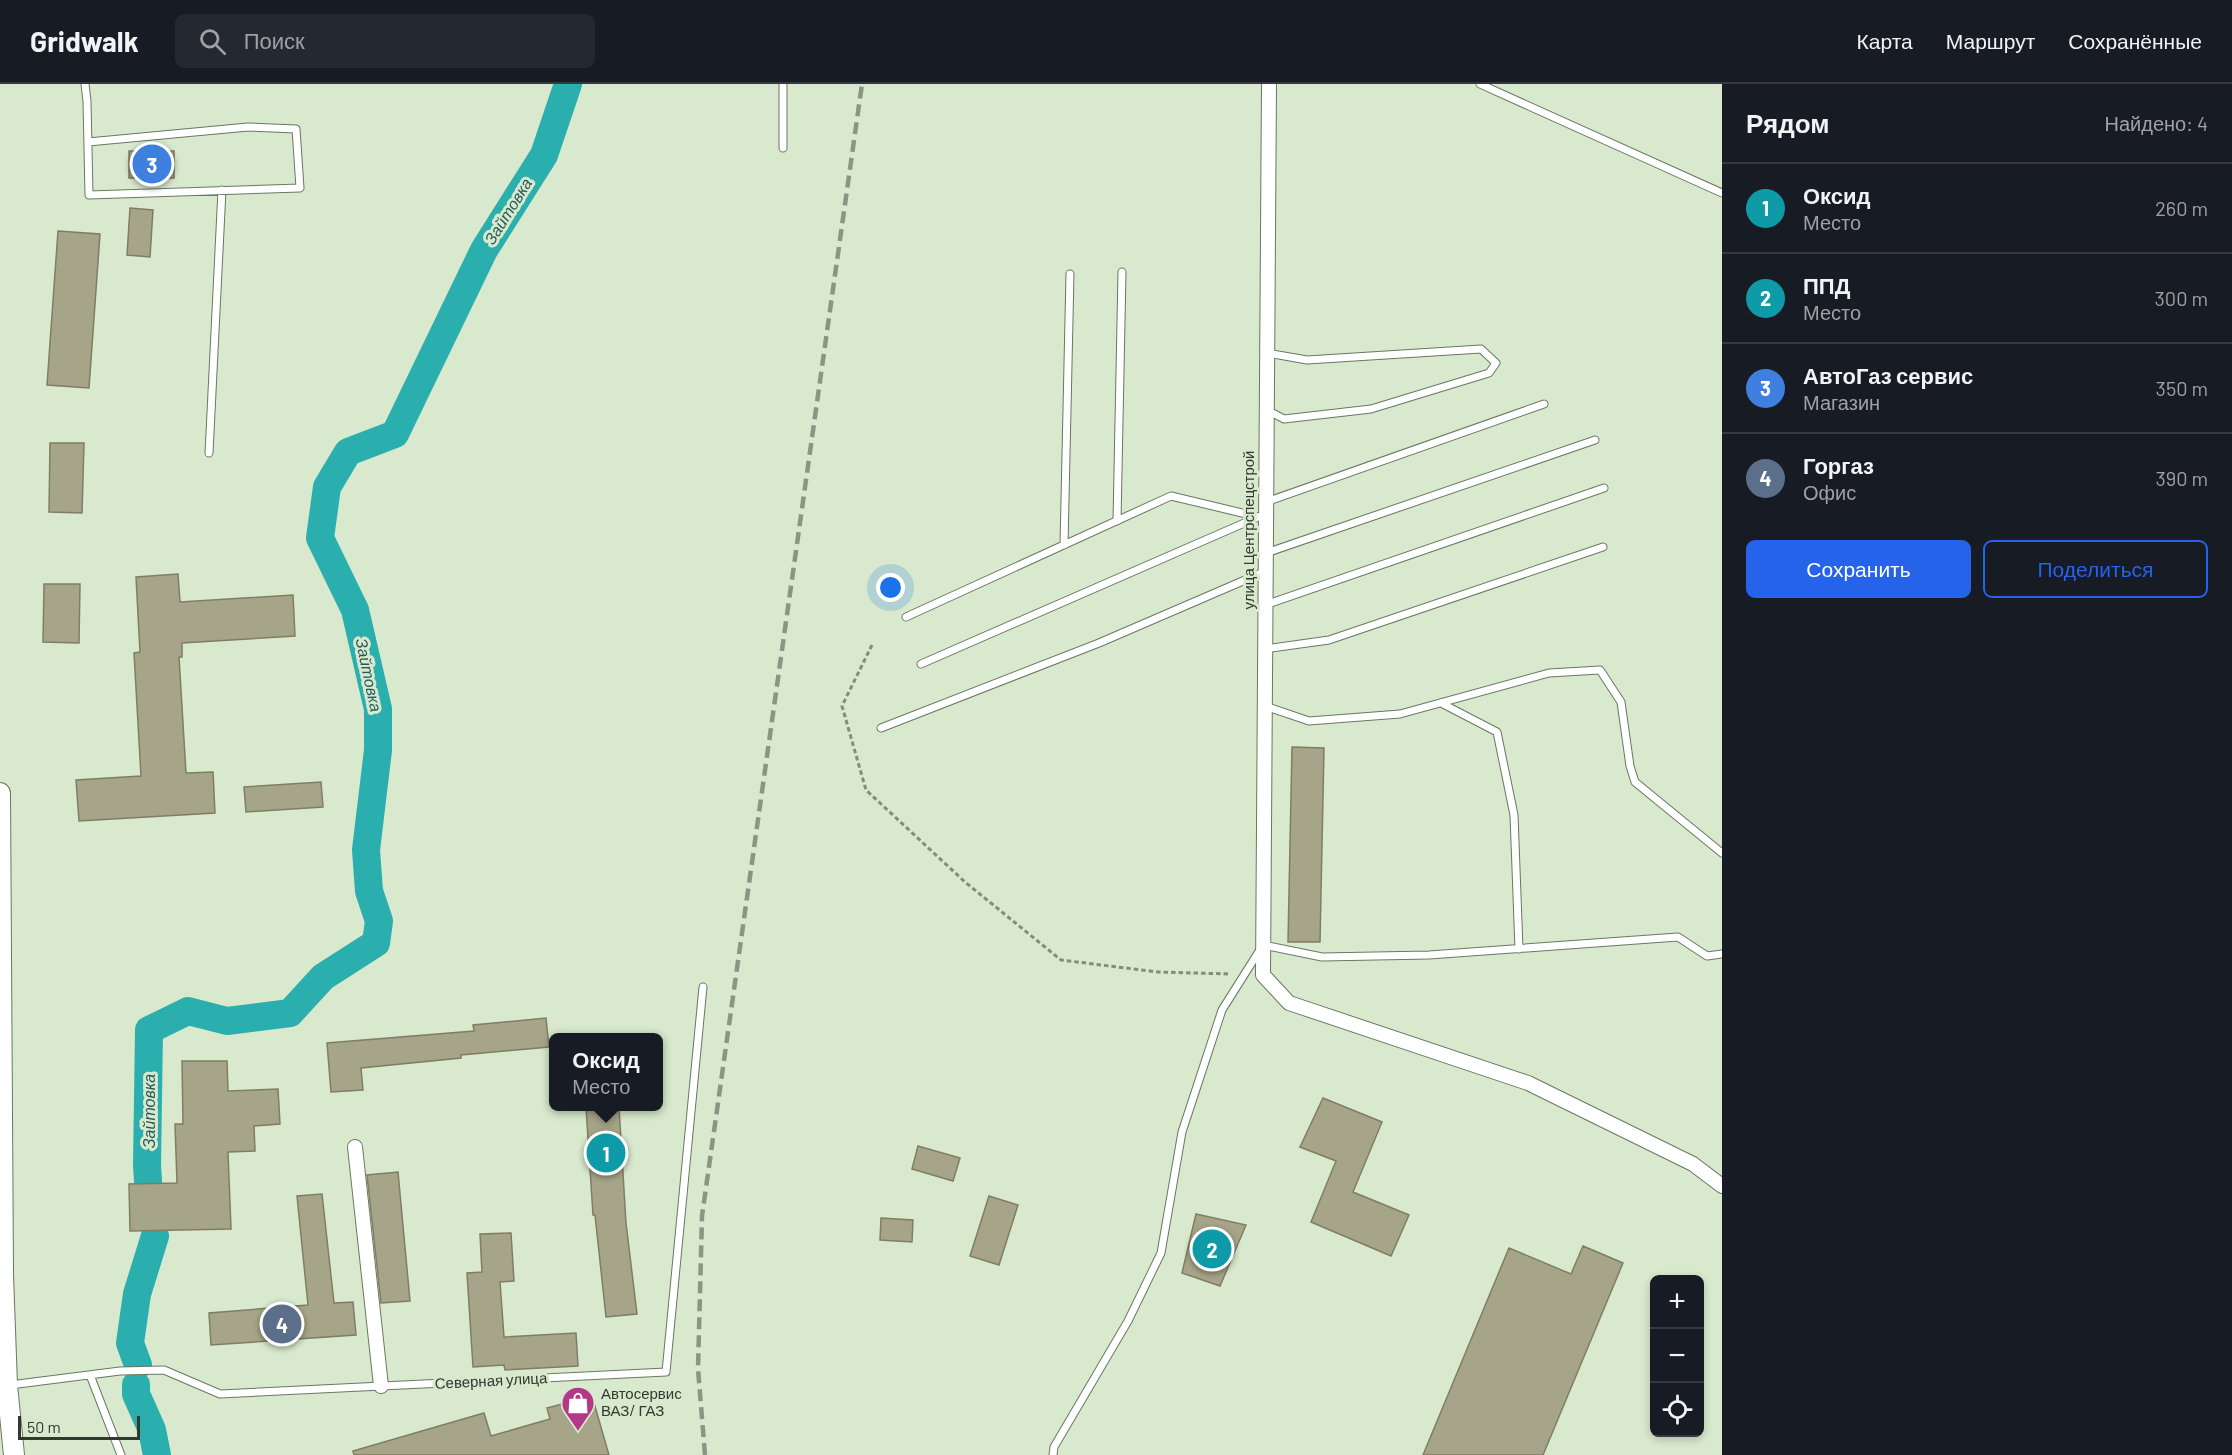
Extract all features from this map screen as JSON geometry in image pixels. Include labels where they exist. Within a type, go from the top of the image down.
[{"type":"main road","points":[[0,793],[1,1276],[7,1385],[14,1455]]},
{"type":"street","name":"улица Центрспецстрой","points":[[1269,84],[1267,410],[1264,511],[1266,571],[1263,975],[1289,1003],[1528,1083],[1693,1164],[1722,1185]]},
{"type":"street","points":[[355,1147],[381,1386]]},
{"type":"lane","points":[[85,84],[89,195],[300,188],[296,129],[248,127],[88,142]]},
{"type":"lane","points":[[783,84],[783,148]]},
{"type":"lane","points":[[1480,84],[1722,193]]},
{"type":"lane","points":[[209,453],[222,190]]},
{"type":"lane","points":[[1117,521],[1122,272]]},
{"type":"lane","points":[[1064,544],[1070,274]]},
{"type":"lane","points":[[1267,352],[1307,360],[1481,349],[1496,363],[1489,373],[1371,409],[1284,419],[1267,410]]},
{"type":"lane","points":[[921,664],[1264,511],[1544,404]]},
{"type":"lane","points":[[1266,553],[1595,440]]},
{"type":"lane","points":[[1265,605],[1604,488]]},
{"type":"lane","points":[[906,617],[1171,496],[1264,511]]},
{"type":"lane","points":[[1265,649],[1329,640],[1604,547]]},
{"type":"lane","points":[[881,728],[1099,643],[1266,571]]},
{"type":"lane","points":[[1264,706],[1309,721],[1400,714],[1549,673],[1600,670],[1621,702],[1630,766],[1635,782],[1722,853]]},
{"type":"lane","points":[[1441,703],[1497,732],[1514,815],[1519,949]]},
{"type":"lane","points":[[1053,1455],[1054,1447],[1128,1321],[1161,1253],[1182,1132],[1222,1010],[1263,945],[1322,957],[1429,955],[1678,937],[1707,956],[1722,954]]},
{"type":"lane","name":"Северная улица","points":[[7,1385],[120,1371],[164,1370],[220,1394],[666,1372],[703,987]]},
{"type":"lane","points":[[90,1375],[121,1455]]},
{"type":"path","points":[[872,645],[842,706],[866,790],[965,882],[1061,960],[1158,972],[1244,975]]},
{"type":"building","points":[[129,151],[174,151],[174,178],[129,178]]},
{"type":"building","points":[[130,208],[153,210],[150,257],[127,255]]},
{"type":"building","points":[[58,231],[100,234],[89,388],[47,385]]},
{"type":"building","points":[[50,443],[84,443],[82,513],[49,512]]},
{"type":"building","points":[[178,574],[180,602],[293,595],[295,636],[182,643],[182,657],[179,657],[186,773],[213,772],[215,813],[79,821],[76,780],[141,776],[134,653],[140,652],[136,577]]},
{"type":"building","points":[[44,584],[80,584],[79,643],[43,642]]},
{"type":"building","points":[[1292,747],[1324,748],[1320,942],[1288,942]]},
{"type":"building","points":[[321,782],[323,807],[246,812],[244,787]]},
{"type":"building","points":[[546,1018],[549,1047],[461,1055],[461,1058],[361,1068],[363,1090],[331,1092],[327,1043],[474,1031],[473,1025]]},
{"type":"building","points":[[182,1061],[227,1061],[228,1091],[278,1089],[280,1124],[254,1126],[255,1151],[228,1152],[231,1229],[130,1231],[129,1184],[177,1183],[175,1124],[183,1124]]},
{"type":"building","points":[[1323,1098],[1382,1122],[1353,1192],[1409,1215],[1391,1256],[1311,1222],[1336,1161],[1300,1147]]},
{"type":"building","points":[[586,1111],[619,1111],[626,1223],[637,1314],[606,1317],[595,1215],[593,1215]]},
{"type":"building","points":[[918,1146],[960,1158],[953,1181],[912,1169]]},
{"type":"building","points":[[398,1172],[410,1301],[381,1303],[367,1175]]},
{"type":"building","points":[[322,1194],[334,1303],[353,1302],[356,1335],[211,1345],[209,1313],[308,1305],[297,1196]]},
{"type":"building","points":[[989,1196],[1018,1205],[999,1265],[970,1256]]},
{"type":"building","points":[[1196,1214],[1246,1225],[1220,1286],[1182,1273]]},
{"type":"building","points":[[881,1218],[913,1220],[912,1242],[880,1240]]},
{"type":"building","points":[[511,1233],[514,1281],[500,1282],[504,1337],[576,1333],[578,1366],[505,1370],[504,1365],[473,1367],[467,1273],[482,1272],[480,1234]]},
{"type":"building","points":[[1583,1246],[1623,1263],[1543,1455],[1423,1455],[1509,1248],[1571,1274]]},
{"type":"building","points":[[592,1396],[609,1455],[354,1455],[353,1451],[484,1413],[491,1436],[550,1419],[547,1408]]},
{"type":"waterway","name":"Зайтовка","points":[[148,1181],[149,1030],[188,1011],[227,1021],[290,1013],[323,977],[376,943],[379,921],[369,891],[366,850],[378,750],[378,709],[355,610],[320,538],[327,487],[348,452],[395,434],[484,250],[544,155],[568,84]]},
{"type":"waterway","name":"Зайтовка","points":[[138,1365],[130,1343],[137,1294],[155,1236]]},
{"type":"waterway","name":"Зайтовка","points":[[136,1385],[136,1394],[152,1430],[157,1455]]},
{"type":"railway","points":[[705,1455],[698,1369],[702,1216],[862,84]]},
{"type":"place","name":"АвтоГаз сервис","points":[[152,164]]},
{"type":"place","name":"Оксид","points":[[606,1153]]},
{"type":"place","name":"ППД","points":[[1212,1249]]},
{"type":"place","name":"Горгаз","points":[[282,1324]]},
{"type":"place","name":"Автосервис ВАЗ/ ГАЗ","points":[[578,1432]]}]
